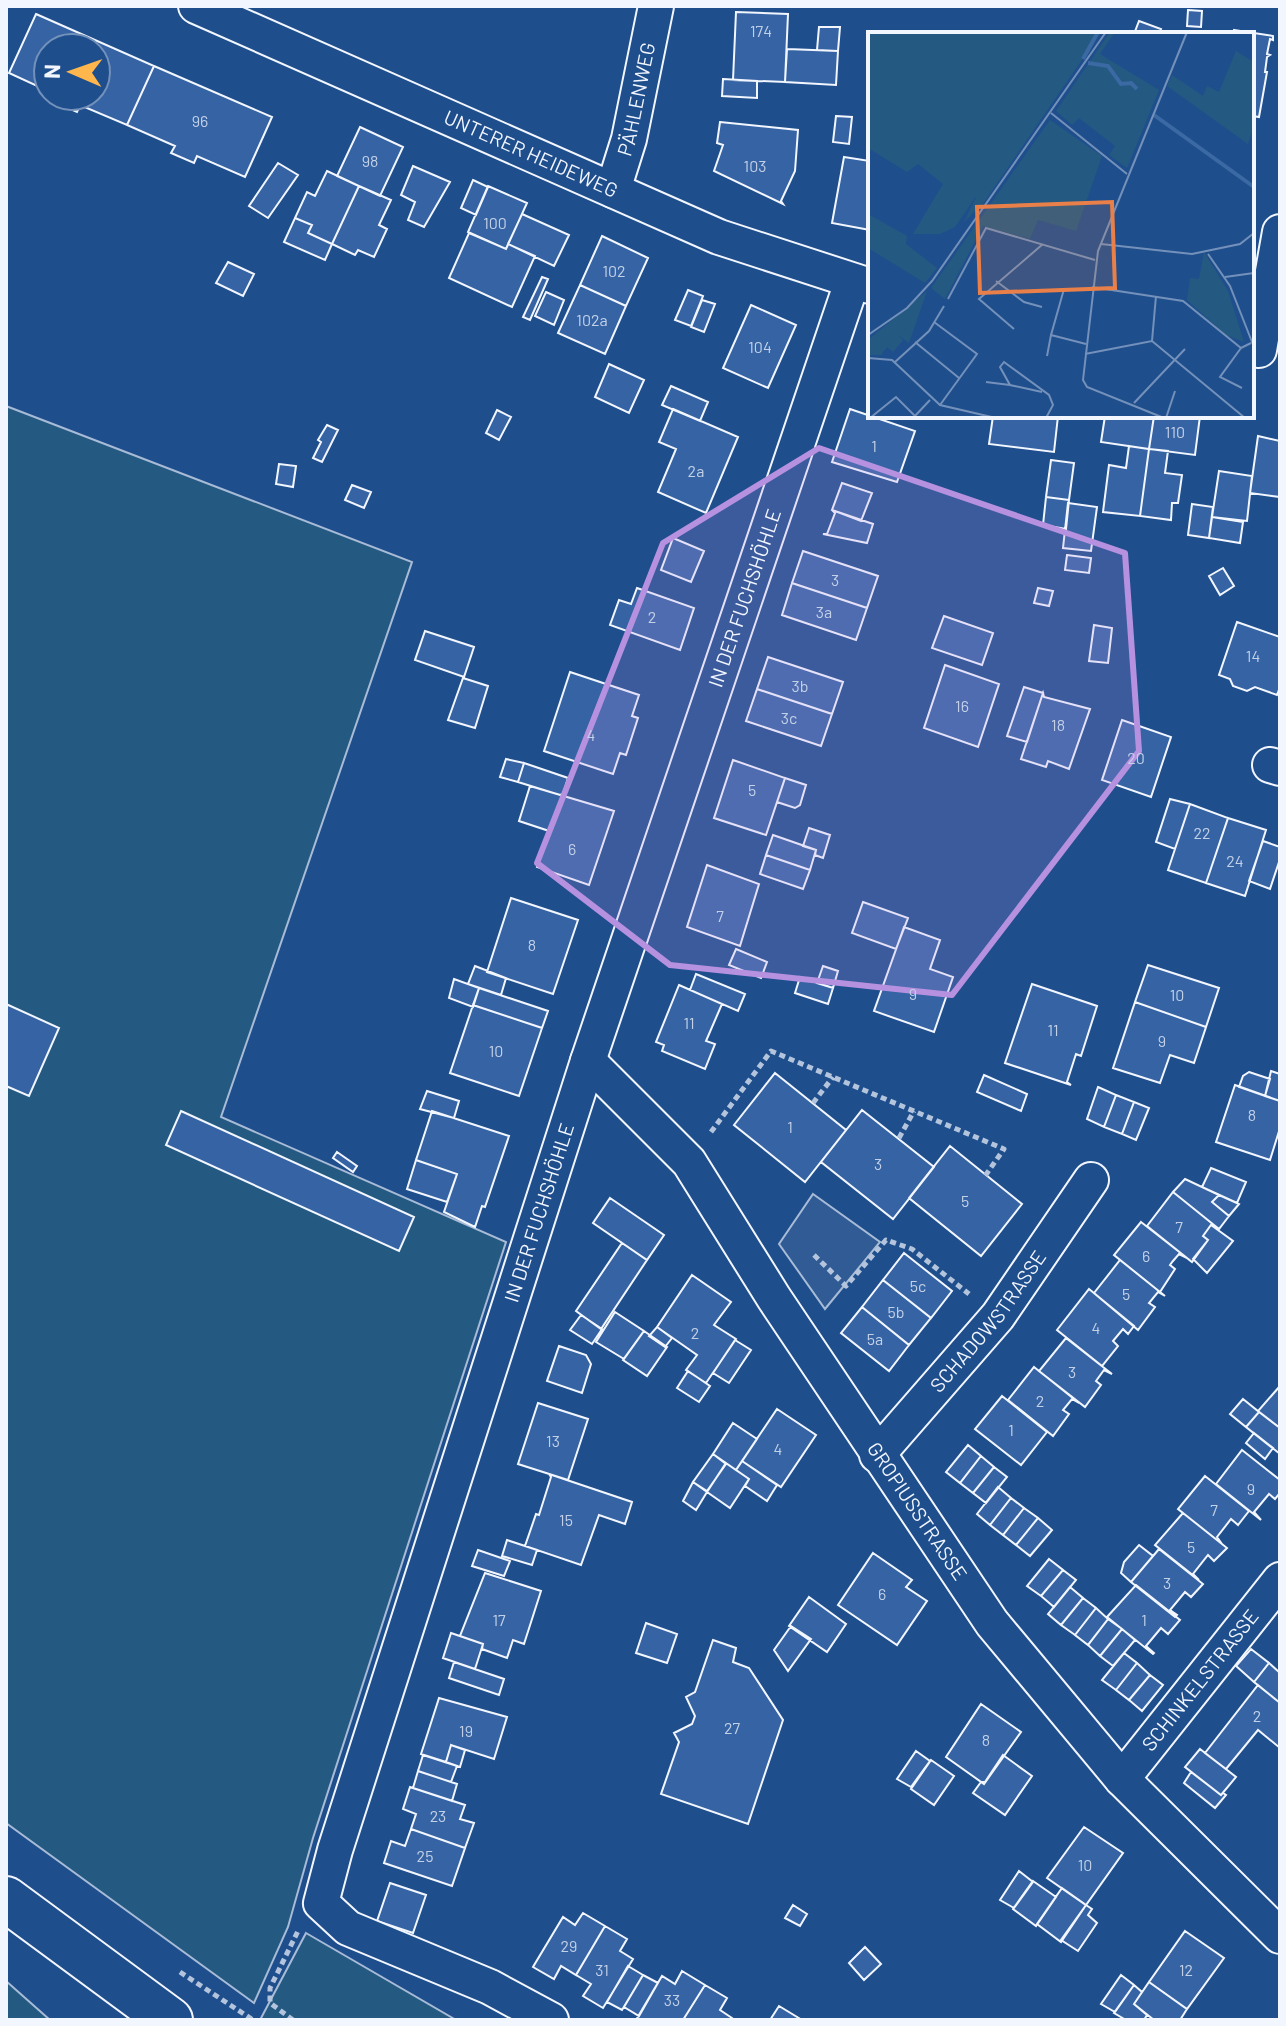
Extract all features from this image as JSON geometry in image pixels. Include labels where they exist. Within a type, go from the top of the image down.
[{"type":"main road","points":[[6,1899],[170,2020]]},
{"type":"street","name":"UNTERER HEIDEWEG","points":[[196,6],[719,237],[861,284]]},
{"type":"street","name":"PÄHLENWEG","points":[[613,190],[629,139],[656,6]]},
{"type":"street","points":[[1264,351],[1280,232]]},
{"type":"street","name":"IN DER FUCHSHÖHLE","points":[[321,1903],[335,1850],[588,1061],[861,284]]},
{"type":"street","name":"GROPIUSSTRASSE","points":[[588,1061],[689,1162],[877,1455],[992,1623],[1122,1779],[1280,1936]]},
{"type":"street","name":"SCHADOWSTRASSE","points":[[877,1455],[998,1316],[1091,1180]]},
{"type":"street","name":"SCHINKELSTRASSE","points":[[1122,1779],[1280,1580]]},
{"type":"street","points":[[321,1903],[348,1928],[490,1987],[551,2020]]},
{"type":"path","points":[[689,1162],[771,1051],[1004,1149],[985,1176]]},
{"type":"path","points":[[813,1103],[833,1077]]},
{"type":"path","points":[[899,1138],[914,1111]]},
{"type":"path","points":[[814,1255],[846,1286],[886,1240],[912,1249],[998,1316]]},
{"type":"path","points":[[293,2020],[270,2003],[270,1988],[296,1935],[321,1903]]},
{"type":"highlighted area","points":[[819,448],[1125,553],[1139,751],[952,995],[670,965],[537,863],[663,543]]},
{"type":"shaded area","points":[[6,406],[412,562],[221,1117],[506,1242],[313,1838],[288,1927],[254,2003],[6,1823]]},
{"type":"shaded area","points":[[813,1194],[880,1242],[825,1309],[779,1244]]},
{"type":"shaded area","points":[[306,1933],[456,2020],[260,2020]]},
{"type":"shaded area","points":[[6,1981],[50,2020],[6,2020]]},
{"type":"building","points":[[1188,10],[1202,11],[1201,27],[1187,26]]},
{"type":"building","points":[[736,12],[788,14],[785,82],[733,80]]},
{"type":"building","points":[[36,14],[77,32],[32,32],[32,84],[9,73]]},
{"type":"building","points":[[1139,21],[1161,29],[1160,32],[1135,32]]},
{"type":"building","points":[[819,27],[840,27],[838,51],[817,50]]},
{"type":"building","points":[[1254,33],[1273,36],[1267,54],[1270,55],[1267,57],[1259,117],[1254,116]]},
{"type":"building","points":[[112,47],[154,66],[127,125],[96,112],[112,112]]},
{"type":"building","points":[[787,49],[838,51],[836,85],[785,82]]},
{"type":"building","points":[[154,66],[272,117],[245,177],[197,156],[194,163],[171,153],[175,146],[127,125]]},
{"type":"building","points":[[723,79],[757,81],[757,98],[722,96]]},
{"type":"building","points":[[836,116],[852,117],[849,144],[833,142]]},
{"type":"building","points":[[720,122],[798,130],[795,171],[781,201],[783,204],[714,171],[723,145],[717,143]]},
{"type":"building","points":[[360,127],[403,147],[380,196],[337,176]]},
{"type":"building","points":[[844,157],[868,161],[868,230],[832,223]]},
{"type":"building","points":[[278,163],[298,175],[268,218],[249,206]]},
{"type":"building","points":[[413,166],[450,182],[424,227],[408,220],[415,202],[401,195]]},
{"type":"building","points":[[327,171],[359,186],[332,244],[308,233],[312,225],[295,218],[307,192],[315,196]]},
{"type":"building","points":[[473,180],[488,187],[476,215],[461,208]]},
{"type":"building","points":[[359,186],[391,200],[379,225],[387,229],[374,257],[358,250],[355,255],[332,244]]},
{"type":"building","points":[[488,186],[527,203],[506,249],[468,232]]},
{"type":"building","points":[[522,214],[569,235],[554,266],[508,244]]},
{"type":"building","points":[[295,218],[312,225],[308,233],[332,244],[325,260],[284,242]]},
{"type":"building","points":[[469,233],[506,249],[508,244],[535,256],[512,307],[449,278]]},
{"type":"building","points":[[602,236],[648,258],[626,306],[580,285]]},
{"type":"building","points":[[228,262],[254,274],[243,296],[216,283]]},
{"type":"building","points":[[542,277],[548,279],[530,320],[523,317]]},
{"type":"building","points":[[580,285],[626,306],[605,354],[558,333]]},
{"type":"building","points":[[688,290],[703,296],[691,326],[675,320]]},
{"type":"building","points":[[546,292],[564,300],[554,325],[535,316]]},
{"type":"building","points":[[702,300],[715,304],[704,332],[691,327]]},
{"type":"building","points":[[751,305],[796,325],[768,388],[723,368]]},
{"type":"building","points":[[609,364],[644,380],[629,413],[595,397]]},
{"type":"building","points":[[671,386],[708,402],[700,421],[662,405]]},
{"type":"building","points":[[673,409],[738,437],[706,513],[658,492],[676,449],[659,442]]},
{"type":"building","points":[[850,409],[868,415],[868,418],[915,431],[897,482],[832,462]]},
{"type":"building","points":[[497,410],[511,417],[499,440],[486,433]]},
{"type":"building","points":[[993,418],[1058,418],[1054,452],[989,444]]},
{"type":"building","points":[[1105,418],[1154,418],[1149,449],[1101,442]]},
{"type":"building","points":[[1154,418],[1200,418],[1195,455],[1149,449]]},
{"type":"building","points":[[327,425],[338,430],[322,462],[313,458],[321,442],[318,440]]},
{"type":"building","points":[[1258,436],[1280,441],[1280,497],[1250,493]]},
{"type":"building","points":[[1129,446],[1149,449],[1140,516],[1103,512],[1109,465],[1126,468]]},
{"type":"building","points":[[1149,449],[1168,451],[1165,473],[1182,475],[1178,503],[1172,503],[1171,520],[1140,516]]},
{"type":"building","points":[[1051,460],[1074,463],[1069,500],[1046,497]]},
{"type":"building","points":[[279,464],[296,466],[293,487],[276,484]]},
{"type":"building","points":[[1219,471],[1252,476],[1247,521],[1212,517]]},
{"type":"building","points":[[842,483],[872,493],[861,521],[832,510]]},
{"type":"building","points":[[352,485],[371,492],[364,508],[345,500]]},
{"type":"building","points":[[1046,497],[1069,500],[1066,529],[1043,525]]},
{"type":"building","points":[[1068,503],[1097,507],[1091,551],[1063,548]]},
{"type":"building","points":[[1192,504],[1213,507],[1209,538],[1188,535]]},
{"type":"building","points":[[832,510],[873,524],[867,543],[823,534],[827,534],[835,513]]},
{"type":"building","points":[[1212,517],[1243,522],[1240,543],[1209,538]]},
{"type":"building","points":[[673,538],[704,551],[691,582],[661,570]]},
{"type":"building","points":[[803,551],[878,576],[867,608],[792,583]]},
{"type":"building","points":[[1067,555],[1091,558],[1089,573],[1065,570]]},
{"type":"building","points":[[1223,568],[1234,586],[1220,595],[1209,576]]},
{"type":"building","points":[[792,583],[867,608],[856,640],[782,615]]},
{"type":"building","points":[[637,588],[694,608],[680,650],[610,625],[619,600],[631,604]]},
{"type":"building","points":[[1038,588],[1053,591],[1049,606],[1034,603]]},
{"type":"building","points":[[944,616],[993,633],[982,665],[932,648]]},
{"type":"building","points":[[1237,622],[1280,637],[1280,687],[1277,695],[1255,687],[1247,691],[1233,686],[1230,679],[1219,675]]},
{"type":"building","points":[[1094,625],[1112,628],[1108,663],[1089,661]]},
{"type":"building","points":[[425,631],[474,647],[464,677],[415,660]]},
{"type":"building","points":[[768,657],[843,682],[832,714],[757,689]]},
{"type":"building","points":[[945,665],[999,684],[978,747],[924,728]]},
{"type":"building","points":[[570,672],[639,695],[632,716],[638,718],[626,755],[620,753],[613,774],[544,751]]},
{"type":"building","points":[[463,678],[488,686],[475,728],[448,720]]},
{"type":"building","points":[[1024,687],[1043,693],[1027,742],[1007,736]]},
{"type":"building","points":[[757,689],[832,714],[821,746],[746,721]]},
{"type":"building","points":[[1043,693],[1044,697],[1090,709],[1069,769],[1048,761],[1046,767],[1021,759]]},
{"type":"building","points":[[1122,720],[1171,737],[1151,797],[1102,780]]},
{"type":"building","points":[[506,759],[524,763],[518,782],[500,777]]},
{"type":"building","points":[[733,760],[785,778],[766,835],[714,818]]},
{"type":"building","points":[[524,763],[568,778],[563,794],[518,782]]},
{"type":"building","points":[[785,778],[806,785],[800,805],[795,808],[777,802]]},
{"type":"building","points":[[530,786],[614,811],[589,885],[537,867],[549,831],[519,821]]},
{"type":"building","points":[[1170,799],[1190,804],[1175,849],[1156,842]]},
{"type":"building","points":[[1190,804],[1228,818],[1206,883],[1168,870]]},
{"type":"building","points":[[1228,818],[1266,830],[1245,896],[1206,883]]},
{"type":"building","points":[[809,828],[830,835],[823,858],[815,855],[816,850],[803,846]]},
{"type":"building","points":[[773,835],[816,850],[810,870],[766,855]]},
{"type":"building","points":[[1263,841],[1280,847],[1280,859],[1270,889],[1249,881]]},
{"type":"building","points":[[766,855],[810,870],[803,889],[760,874]]},
{"type":"building","points":[[707,865],[759,884],[740,946],[687,927]]},
{"type":"building","points":[[511,898],[578,920],[553,994],[487,972]]},
{"type":"building","points":[[863,902],[908,918],[896,949],[852,933]]},
{"type":"building","points":[[904,927],[940,940],[930,969],[953,977],[934,1032],[874,1011]]},
{"type":"building","points":[[736,949],[767,962],[761,978],[729,965]]},
{"type":"building","points":[[1148,965],[1219,988],[1206,1027],[1135,1002]]},
{"type":"building","points":[[475,966],[506,978],[501,995],[468,984]]},
{"type":"building","points":[[823,966],[838,971],[833,988],[817,983]]},
{"type":"building","points":[[696,974],[745,994],[738,1011],[690,990]]},
{"type":"building","points":[[800,977],[833,988],[828,1004],[795,993]]},
{"type":"building","points":[[454,979],[479,988],[473,1007],[449,998]]},
{"type":"building","points":[[1032,984],[1097,1006],[1081,1056],[1076,1054],[1067,1082],[1071,1085],[1005,1063]]},
{"type":"building","points":[[679,985],[722,1004],[706,1041],[715,1044],[705,1069],[662,1051],[664,1045],[656,1042]]},
{"type":"building","points":[[479,988],[548,1011],[542,1028],[473,1005]]},
{"type":"building","points":[[1135,1002],[1206,1027],[1194,1063],[1170,1055],[1160,1083],[1113,1068]]},
{"type":"building","points":[[6,1004],[59,1028],[29,1096],[6,1086]]},
{"type":"building","points":[[473,1005],[542,1028],[519,1096],[450,1073]]},
{"type":"building","points":[[1271,1071],[1280,1074],[1280,1101],[1265,1096]]},
{"type":"building","points":[[1249,1072],[1270,1079],[1265,1096],[1239,1087],[1243,1076]]},
{"type":"building","points":[[775,1073],[846,1130],[805,1182],[734,1125]]},
{"type":"building","points":[[984,1075],[1027,1094],[1021,1111],[977,1092]]},
{"type":"building","points":[[1235,1085],[1280,1101],[1280,1128],[1270,1160],[1216,1142]]},
{"type":"building","points":[[1098,1087],[1116,1095],[1104,1127],[1087,1119]]},
{"type":"building","points":[[427,1091],[459,1101],[454,1118],[420,1109]]},
{"type":"building","points":[[1116,1095],[1134,1102],[1122,1134],[1104,1127]]},
{"type":"building","points":[[1134,1102],[1149,1108],[1136,1140],[1122,1134]]},
{"type":"building","points":[[862,1110],[934,1167],[893,1219],[821,1162]]},
{"type":"building","points":[[181,1111],[414,1217],[399,1251],[166,1145]]},
{"type":"building","points":[[432,1111],[509,1136],[475,1227],[444,1212],[457,1174],[416,1160]]},
{"type":"building","points":[[950,1146],[1022,1204],[981,1256],[909,1198]]},
{"type":"building","points":[[337,1152],[357,1166],[353,1172],[333,1158]]},
{"type":"building","points":[[416,1160],[457,1174],[447,1202],[407,1189]]},
{"type":"building","points":[[1211,1168],[1246,1182],[1237,1203],[1202,1187]]},
{"type":"building","points":[[1185,1179],[1219,1195],[1212,1202],[1229,1216],[1219,1229],[1173,1192]]},
{"type":"building","points":[[1173,1192],[1219,1229],[1211,1225],[1203,1236],[1208,1240],[1192,1262],[1147,1226]]},
{"type":"building","points":[[1219,1195],[1239,1204],[1229,1216],[1212,1202]]},
{"type":"building","points":[[610,1198],[664,1235],[647,1260],[593,1223]]},
{"type":"building","points":[[1141,1222],[1187,1258],[1179,1254],[1173,1261],[1170,1265],[1175,1269],[1160,1292],[1114,1255]]},
{"type":"building","points":[[1211,1225],[1233,1241],[1207,1273],[1193,1259],[1208,1240],[1203,1236]]},
{"type":"building","points":[[622,1243],[647,1260],[601,1329],[576,1311]]},
{"type":"building","points":[[904,1253],[952,1291],[931,1318],[883,1280]]},
{"type":"building","points":[[1120,1260],[1165,1296],[1158,1292],[1149,1303],[1155,1307],[1138,1330],[1094,1293]]},
{"type":"building","points":[[692,1275],[731,1302],[714,1325],[736,1339],[706,1383],[686,1370],[697,1355],[657,1327]]},
{"type":"building","points":[[883,1280],[931,1318],[909,1345],[862,1307]]},
{"type":"building","points":[[1089,1289],[1134,1326],[1128,1334],[1123,1329],[1113,1341],[1118,1346],[1102,1366],[1057,1330]]},
{"type":"building","points":[[862,1307],[909,1345],[889,1371],[841,1333]]},
{"type":"building","points":[[615,1312],[644,1331],[624,1359],[596,1342]]},
{"type":"building","points":[[581,1315],[602,1329],[592,1344],[570,1330]]},
{"type":"building","points":[[657,1327],[672,1338],[665,1347],[649,1336]]},
{"type":"building","points":[[644,1331],[667,1347],[647,1376],[623,1360]]},
{"type":"building","points":[[1066,1338],[1112,1374],[1104,1370],[1096,1381],[1101,1385],[1085,1407],[1039,1371]]},
{"type":"building","points":[[735,1340],[751,1350],[729,1383],[713,1373]]},
{"type":"building","points":[[559,1346],[586,1355],[591,1364],[582,1393],[547,1381]]},
{"type":"building","points":[[1034,1367],[1079,1403],[1072,1399],[1063,1410],[1069,1414],[1053,1436],[1008,1400]]},
{"type":"building","points":[[688,1371],[710,1386],[699,1402],[677,1388]]},
{"type":"building","points":[[1280,1386],[1280,1428],[1258,1411]]},
{"type":"building","points":[[1002,1396],[1047,1432],[1021,1465],[975,1429]]},
{"type":"building","points":[[1243,1399],[1259,1412],[1246,1427],[1230,1414]]},
{"type":"building","points":[[538,1403],[588,1419],[568,1480],[518,1464]]},
{"type":"building","points":[[777,1409],[816,1435],[781,1487],[742,1461]]},
{"type":"building","points":[[1259,1412],[1280,1428],[1280,1454],[1246,1427]]},
{"type":"building","points":[[733,1423],[757,1439],[736,1470],[713,1454]]},
{"type":"building","points":[[1254,1433],[1273,1448],[1265,1459],[1246,1443]]},
{"type":"building","points":[[968,1445],[981,1456],[960,1483],[946,1472]]},
{"type":"building","points":[[1242,1450],[1280,1480],[1280,1493],[1275,1499],[1269,1494],[1254,1512],[1261,1520],[1216,1484]]},
{"type":"building","points":[[713,1454],[726,1464],[707,1491],[693,1482]]},
{"type":"building","points":[[981,1456],[994,1467],[973,1493],[960,1483]]},
{"type":"building","points":[[742,1461],[777,1485],[767,1501],[745,1486],[749,1479],[736,1470]]},
{"type":"building","points":[[726,1463],[749,1479],[730,1508],[707,1492]]},
{"type":"building","points":[[994,1467],[1007,1477],[986,1503],[973,1493]]},
{"type":"building","points":[[549,1474],[632,1502],[625,1524],[599,1515],[581,1565],[525,1546],[536,1514],[539,1515],[551,1477]]},
{"type":"building","points":[[1205,1476],[1249,1511],[1238,1525],[1231,1519],[1217,1537],[1222,1544],[1178,1509]]},
{"type":"building","points":[[693,1482],[707,1492],[696,1510],[683,1501]]},
{"type":"building","points":[[998,1487],[1011,1498],[990,1525],[977,1514]]},
{"type":"building","points":[[1011,1498],[1024,1508],[1003,1535],[990,1525]]},
{"type":"building","points":[[1024,1508],[1038,1518],[1016,1545],[1003,1535]]},
{"type":"building","points":[[1183,1513],[1227,1548],[1214,1561],[1208,1555],[1193,1574],[1199,1580],[1155,1545]]},
{"type":"building","points":[[1038,1518],[1052,1530],[1030,1556],[1016,1545]]},
{"type":"building","points":[[507,1540],[537,1550],[532,1565],[502,1556]]},
{"type":"building","points":[[1139,1545],[1153,1556],[1131,1582],[1121,1573],[1124,1562]]},
{"type":"building","points":[[1159,1549],[1203,1584],[1191,1597],[1185,1592],[1170,1610],[1177,1615],[1175,1617],[1131,1582]]},
{"type":"building","points":[[478,1550],[510,1561],[504,1576],[472,1566]]},
{"type":"building","points":[[873,1553],[912,1580],[906,1587],[927,1601],[897,1645],[838,1605]]},
{"type":"building","points":[[1049,1559],[1063,1570],[1041,1596],[1027,1586]]},
{"type":"building","points":[[1063,1570],[1076,1580],[1054,1607],[1041,1596]]},
{"type":"building","points":[[485,1573],[541,1591],[524,1644],[513,1640],[507,1658],[482,1649],[483,1644],[460,1636]]},
{"type":"building","points":[[1136,1585],[1180,1620],[1168,1634],[1161,1628],[1146,1646],[1153,1654],[1107,1617]]},
{"type":"building","points":[[1070,1587],[1083,1598],[1061,1625],[1048,1614]]},
{"type":"building","points":[[809,1597],[846,1624],[827,1652],[789,1626]]},
{"type":"building","points":[[1083,1598],[1096,1608],[1075,1635],[1061,1625]]},
{"type":"building","points":[[1096,1608],[1108,1619],[1088,1645],[1075,1635]]},
{"type":"building","points":[[1108,1619],[1122,1629],[1100,1656],[1088,1645]]},
{"type":"building","points":[[646,1623],[677,1634],[667,1663],[636,1653]]},
{"type":"building","points":[[791,1626],[811,1639],[788,1671],[774,1650]]},
{"type":"building","points":[[1122,1629],[1135,1640],[1113,1666],[1100,1656]]},
{"type":"building","points":[[451,1633],[483,1644],[475,1669],[443,1658]]},
{"type":"building","points":[[713,1640],[736,1648],[733,1662],[749,1668],[783,1720],[748,1824],[661,1794],[679,1742],[674,1733],[692,1724],[695,1716],[686,1697],[695,1692]]},
{"type":"building","points":[[1251,1649],[1269,1663],[1254,1682],[1236,1666]]},
{"type":"building","points":[[1124,1653],[1137,1663],[1116,1690],[1102,1680]]},
{"type":"building","points":[[454,1662],[504,1679],[499,1695],[449,1678]]},
{"type":"building","points":[[1137,1663],[1150,1675],[1129,1700],[1116,1690]]},
{"type":"building","points":[[1269,1663],[1280,1673],[1280,1703],[1254,1682]]},
{"type":"building","points":[[1150,1675],[1163,1685],[1142,1711],[1129,1700]]},
{"type":"building","points":[[1258,1685],[1280,1703],[1280,1748],[1258,1730],[1226,1769],[1205,1753]]},
{"type":"building","points":[[439,1698],[507,1717],[494,1759],[451,1745],[446,1762],[421,1754]]},
{"type":"building","points":[[981,1704],[1021,1732],[984,1784],[946,1757]]},
{"type":"building","points":[[451,1745],[465,1750],[460,1767],[446,1762]]},
{"type":"building","points":[[1200,1749],[1236,1777],[1221,1795],[1185,1767]]},
{"type":"building","points":[[916,1751],[930,1761],[911,1787],[897,1779]]},
{"type":"building","points":[[423,1755],[457,1766],[451,1782],[418,1771]]},
{"type":"building","points":[[1003,1755],[1032,1776],[1005,1815],[973,1793],[981,1782],[985,1782]]},
{"type":"building","points":[[931,1760],[954,1776],[934,1805],[911,1789]]},
{"type":"building","points":[[418,1771],[457,1784],[452,1801],[413,1788]]},
{"type":"building","points":[[1191,1772],[1221,1795],[1226,1795],[1215,1808],[1184,1783]]},
{"type":"building","points":[[410,1787],[465,1805],[460,1819],[474,1823],[465,1848],[411,1829],[416,1814],[403,1809]]},
{"type":"building","points":[[1084,1827],[1123,1853],[1086,1905],[1047,1878]]},
{"type":"building","points":[[411,1829],[465,1848],[452,1886],[384,1863],[391,1841],[405,1846]]},
{"type":"building","points":[[1019,1871],[1033,1882],[1014,1908],[1000,1900]]},
{"type":"building","points":[[1033,1881],[1056,1897],[1036,1926],[1013,1909]]},
{"type":"building","points":[[390,1883],[426,1895],[413,1933],[377,1921]]},
{"type":"building","points":[[1062,1888],[1086,1905],[1061,1942],[1037,1924]]},
{"type":"building","points":[[793,1905],[807,1914],[800,1926],[785,1918]]},
{"type":"building","points":[[1086,1905],[1092,1909],[1088,1915],[1097,1923],[1078,1951],[1061,1940]]},
{"type":"building","points":[[583,1913],[605,1926],[576,1975],[561,1966],[554,1979],[533,1967],[563,1917],[575,1925]]},
{"type":"building","points":[[605,1926],[627,1939],[620,1951],[633,1959],[603,2008],[583,1996],[591,1984],[576,1975]]},
{"type":"building","points":[[1185,1931],[1224,1958],[1187,2009],[1149,1982]]},
{"type":"building","points":[[865,1947],[881,1964],[864,1980],[849,1963]]},
{"type":"building","points":[[628,1966],[643,1975],[622,2010],[607,2002]]},
{"type":"building","points":[[682,1971],[705,1985],[683,2020],[636,2020],[662,1976],[675,1984]]},
{"type":"building","points":[[643,1975],[658,1983],[639,2016],[624,2007]]},
{"type":"building","points":[[1121,1975],[1134,1985],[1115,2012],[1101,2004]]},
{"type":"building","points":[[1149,1982],[1187,2009],[1180,2020],[1154,2020],[1134,2004]]},
{"type":"building","points":[[705,1985],[727,1998],[720,2010],[731,2020],[683,2020]]},
{"type":"building","points":[[1134,1985],[1142,1992],[1134,2004],[1147,2015],[1144,2020],[1126,2020],[1114,2013]]},
{"type":"building","points":[[779,2006],[802,2020],[770,2020]]}]
